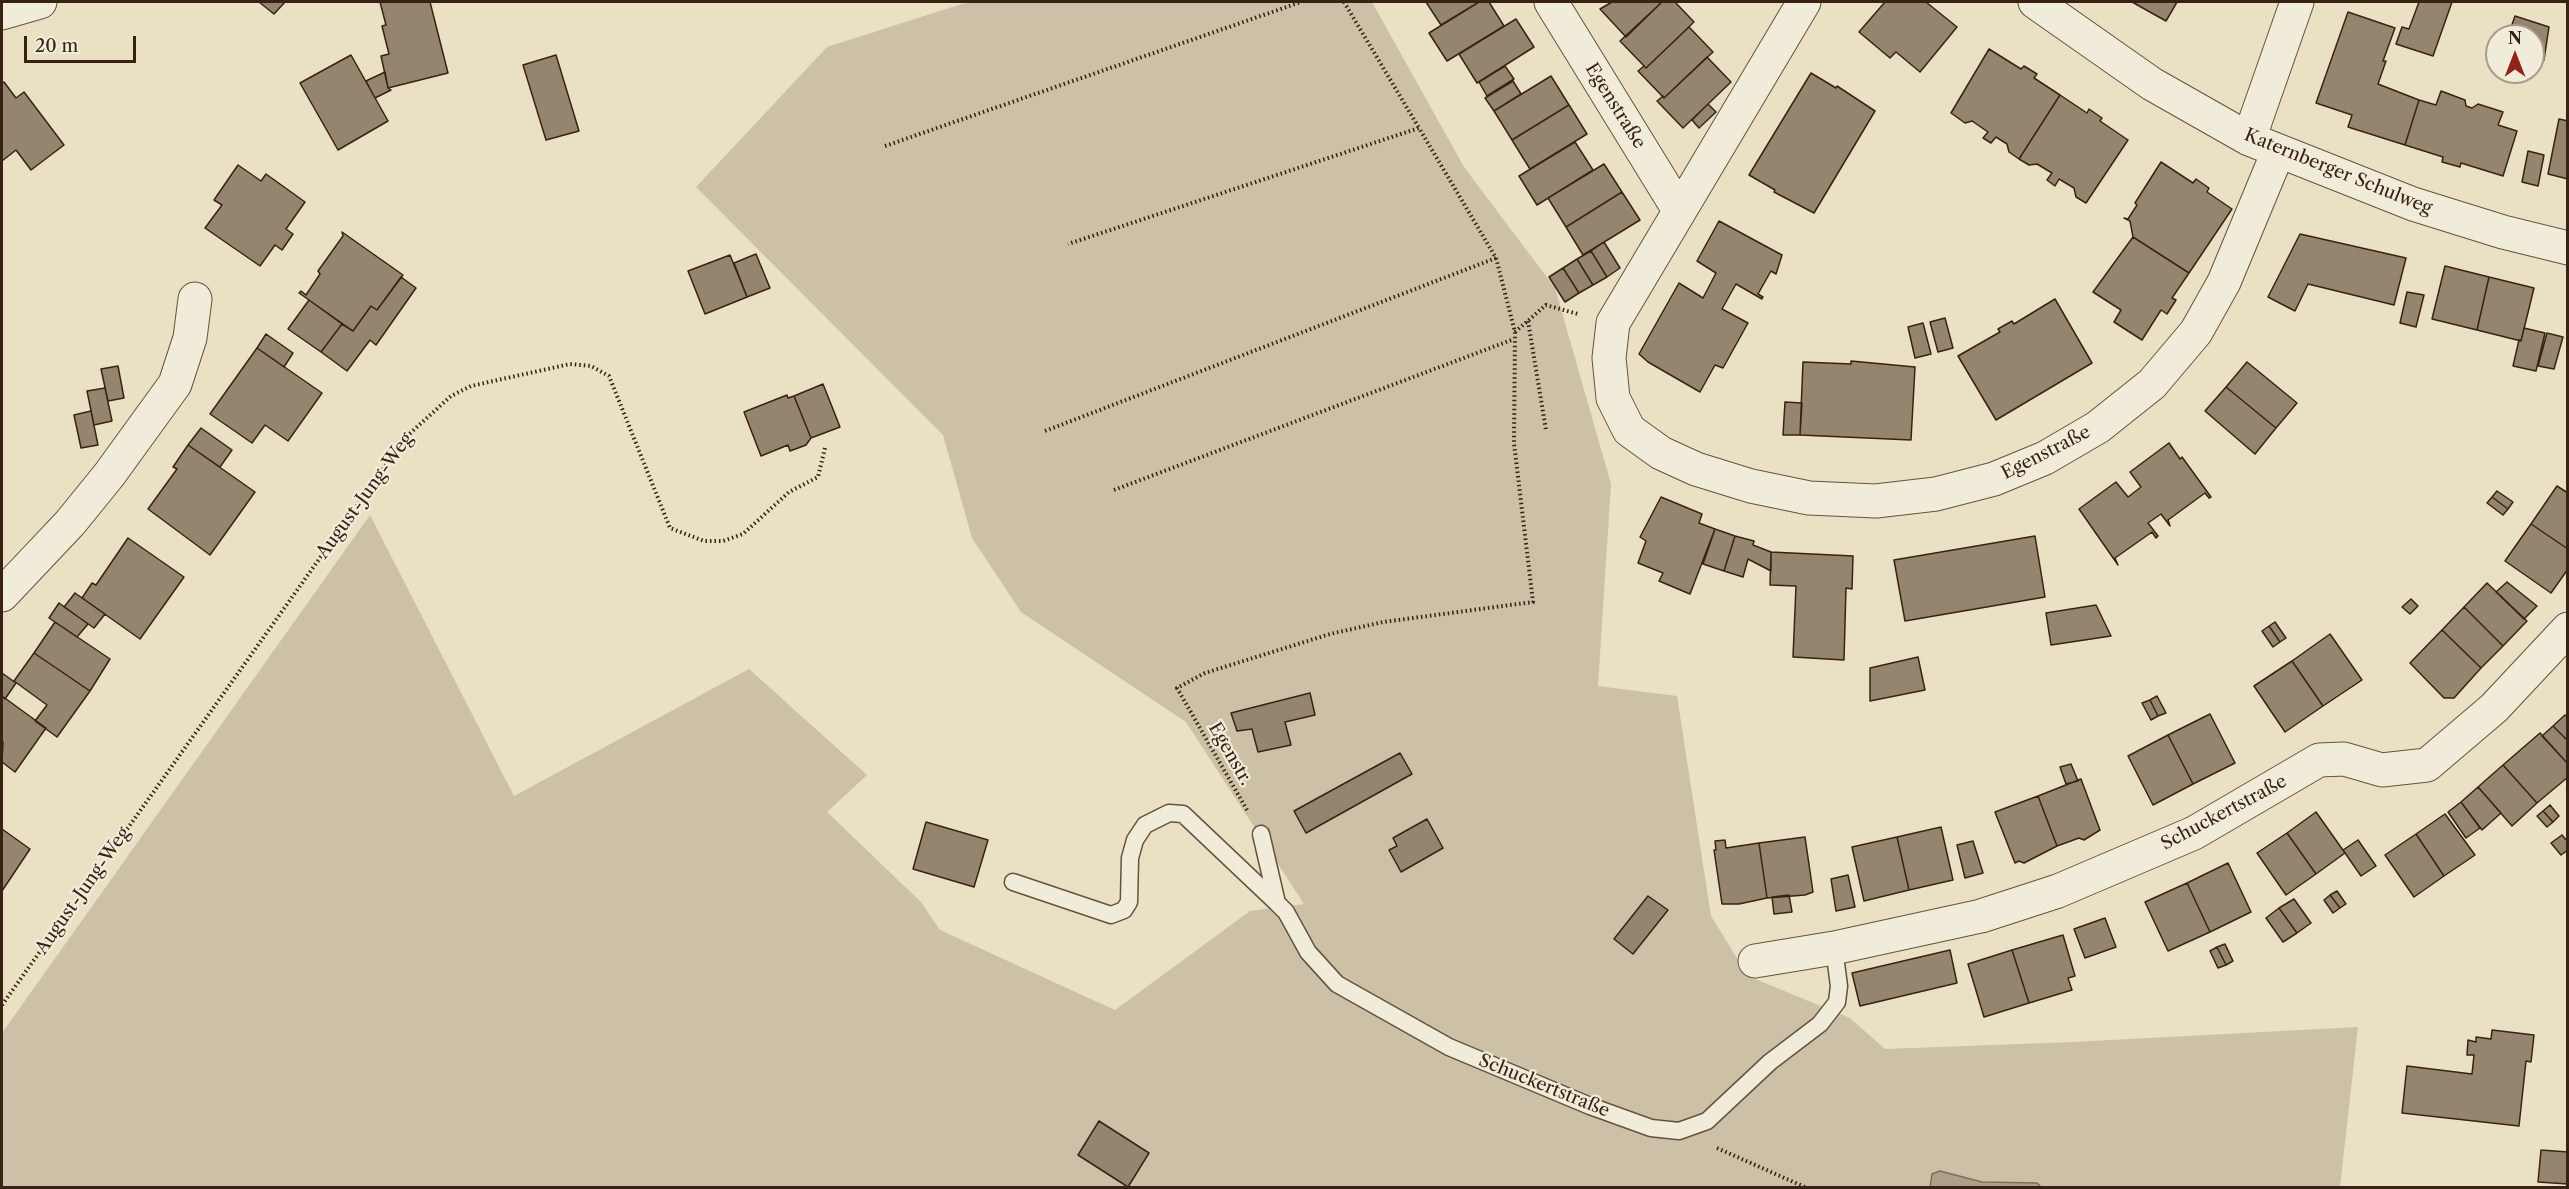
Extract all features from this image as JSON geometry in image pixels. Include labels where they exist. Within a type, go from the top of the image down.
[{"type":"street","points":[[2,13],[40,2]]},
{"type":"street","name":"Egenstraße","points":[[1551,2],[1679,210]]},
{"type":"street","name":"Egenstraße","points":[[1804,2],[1612,323],[1609,358],[1613,398],[1629,430],[1661,453],[1696,469],[1751,486],[1809,498],[1876,501],[1946,492],[1994,479],[2045,458],[2098,426],[2152,384],[2196,332],[2224,282],[2264,145],[2297,2]]},
{"type":"street","name":"Katernberger Schulweg","points":[[2035,2],[2151,84],[2264,145],[2413,204],[2503,232],[2568,248]]},
{"type":"street","points":[[2,595],[70,523],[109,475],[175,384],[190,338],[195,299]]},
{"type":"street","name":"Schuckertstraße","points":[[1755,961],[1834,948],[1981,916],[2058,891],[2194,833],[2319,760],[2344,759],[2382,770],[2427,765],[2494,708],[2568,629]]},
{"type":"lane","points":[[1013,882],[1111,915],[1124,910],[1129,902],[1130,858],[1135,840],[1145,825],[1169,813],[1183,814],[1277,903]]},
{"type":"lane","name":"Schuckertstraße","points":[[1261,834],[1277,903],[1286,912],[1308,952],[1336,984],[1449,1047],[1590,1106],[1651,1128],[1679,1131],[1707,1121],[1770,1062],[1820,1024],[1832,1012],[1837,1002],[1839,986],[1834,948]]},
{"type":"path","points":[[885,146],[1301,2]]},
{"type":"path","points":[[1114,490],[1515,339],[1496,258],[1344,2]]},
{"type":"path","points":[[1068,244],[1419,128]]},
{"type":"path","points":[[1045,431],[1496,258]]},
{"type":"path","points":[[1515,332],[1546,305],[1612,323]]},
{"type":"path","points":[[1528,321],[1546,430]]},
{"type":"path","name":"Egenstr.","points":[[1261,834],[1177,688],[1205,673],[1330,634],[1383,622],[1533,602],[1514,443],[1515,339]]},
{"type":"path","name":"August-Jung-Weg","points":[[2,1005],[406,436],[452,396],[471,386],[570,364],[591,366],[609,376],[670,528],[704,541],[723,541],[743,534],[789,492],[818,477],[825,448]]},
{"type":"path","points":[[1679,1131],[1807,1188]]},
{"type":"shaded area","points":[[968,2],[1372,2],[1464,167],[1555,288],[1611,484],[1598,686],[1677,696],[1711,916],[1748,976],[1850,1018],[1885,1049],[2358,1027],[2340,1187],[2041,1188],[2037,1183],[1982,1182],[1940,1171],[1932,1174],[1930,1188],[2,1188],[2,1033],[370,515],[514,796],[749,669],[867,775],[827,812],[921,902],[940,930],[1115,1010],[1250,911],[1304,904],[1186,722],[1021,612],[972,538],[943,435],[696,187],[827,47]]},
{"type":"shaded area","points":[[1940,1171],[1982,1182],[2037,1183],[2041,1187],[1930,1187],[1932,1174]]},
{"type":"building","points":[[259,2],[285,2],[274,14]]},
{"type":"building","points":[[380,2],[430,2],[448,73],[388,88],[381,56],[389,54],[382,26],[386,25]]},
{"type":"building","points":[[1426,2],[1479,2],[1441,25]]},
{"type":"building","points":[[1479,2],[1489,2],[1504,26],[1447,61],[1429,33]]},
{"type":"building","points":[[1612,2],[1662,2],[1626,37],[1600,9]]},
{"type":"building","points":[[1662,2],[1675,2],[1694,22],[1646,68],[1620,41]]},
{"type":"building","points":[[1885,2],[1926,2],[1957,27],[1920,72],[1896,52],[1890,58],[1859,32]]},
{"type":"building","points":[[2132,2],[2177,2],[2166,21]]},
{"type":"building","points":[[2419,2],[2452,2],[2433,56],[2396,44],[2402,27],[2409,29]]},
{"type":"building","points":[[2348,12],[2395,28],[2383,61],[2386,61],[2378,84],[2419,100],[2405,145],[2348,127],[2352,115],[2316,103]]},
{"type":"building","points":[[2515,16],[2540,24],[2512,24]]},
{"type":"building","points":[[1516,19],[1534,47],[1477,83],[1459,54]]},
{"type":"building","points":[[2545,26],[2549,27],[2545,53]]},
{"type":"building","points":[[1689,27],[1713,52],[1664,98],[1638,71],[1644,66],[1646,68]]},
{"type":"building","points":[[1989,49],[2021,69],[2024,66],[2037,74],[2034,78],[2060,95],[2019,159],[2009,152],[2007,144],[1996,137],[1991,143],[1983,138],[1988,132],[1972,121],[1965,123],[1951,113]]},
{"type":"building","points":[[351,55],[388,121],[338,150],[300,83]]},
{"type":"building","points":[[556,55],[579,131],[546,140],[523,65]]},
{"type":"building","points":[[1707,57],[1731,82],[1683,128],[1657,101],[1663,96],[1664,98]]},
{"type":"building","points":[[1505,66],[1514,79],[1487,96],[1479,82]]},
{"type":"building","points":[[385,72],[388,88],[391,90],[375,98],[366,81]]},
{"type":"building","points":[[1811,73],[1836,88],[1837,86],[1875,111],[1814,213],[1774,192],[1775,190],[1749,175]]},
{"type":"building","points":[[1551,76],[1569,105],[1512,140],[1494,111]]},
{"type":"building","points":[[1513,81],[1521,94],[1494,111],[1485,98]]},
{"type":"building","points":[[4,82],[16,98],[24,92],[64,145],[31,170],[16,150],[2,161],[2,84]]},
{"type":"building","points":[[2441,91],[2465,100],[2466,106],[2472,108],[2478,104],[2503,112],[2498,125],[2517,131],[2503,176],[2461,163],[2460,167],[2442,162],[2443,157],[2405,145],[2419,100],[2436,105]]},
{"type":"building","points":[[2060,95],[2087,113],[2089,109],[2102,118],[2100,121],[2128,140],[2086,203],[2076,197],[2074,188],[2059,179],[2055,186],[2047,180],[2052,173],[2037,164],[2029,165],[2019,159]]},
{"type":"building","points":[[1708,104],[1716,112],[1699,128],[1692,120]]},
{"type":"building","points":[[1569,105],[1587,134],[1530,169],[1512,140]]},
{"type":"building","points":[[2559,119],[2568,121],[2568,179],[2548,174]]},
{"type":"building","points":[[1575,142],[1593,170],[1537,205],[1519,176]]},
{"type":"building","points":[[2528,151],[2544,155],[2538,186],[2522,182]]},
{"type":"building","points":[[2161,162],[2193,183],[2196,179],[2209,188],[2207,192],[2232,209],[2189,273],[2133,237],[2130,221],[2124,218],[2128,219],[2137,205],[2135,203]]},
{"type":"building","points":[[1604,164],[1622,192],[1566,227],[1548,198]]},
{"type":"building","points":[[238,165],[261,181],[266,174],[305,202],[286,229],[293,234],[282,250],[275,245],[260,266],[205,228],[222,205],[214,200]]},
{"type":"building","points":[[1622,192],[1640,220],[1583,255],[1566,227]]},
{"type":"building","points":[[1719,221],[1782,255],[1776,274],[1771,271],[1758,294],[1763,297],[1762,299],[1736,284],[1722,309],[1748,323],[1723,368],[1715,365],[1700,392],[1648,362],[1639,354],[1679,283],[1703,298],[1716,273],[1697,261]]},
{"type":"building","points":[[342,232],[403,275],[377,310],[371,306],[353,331],[299,293],[301,291],[306,295],[320,274],[318,271],[343,236]]},
{"type":"building","points":[[2300,234],[2406,258],[2394,305],[2308,284],[2295,311],[2268,297]]},
{"type":"building","points":[[2133,237],[2189,273],[2172,298],[2176,300],[2167,314],[2161,310],[2142,340],[2114,322],[2121,310],[2093,292]]},
{"type":"building","points":[[1604,242],[1620,268],[1607,277],[1591,251]]},
{"type":"building","points":[[1591,251],[1607,277],[1593,285],[1577,259]]},
{"type":"building","points":[[756,254],[770,288],[747,297],[734,263]]},
{"type":"building","points":[[730,255],[747,297],[705,314],[688,271]]},
{"type":"building","points":[[1577,259],[1593,285],[1579,293],[1563,268]]},
{"type":"building","points":[[2445,266],[2489,277],[2477,330],[2432,319]]},
{"type":"building","points":[[1563,268],[1579,293],[1565,302],[1549,277]]},
{"type":"building","points":[[401,277],[416,288],[376,345],[370,340],[347,371],[321,352],[342,324],[353,331],[371,306],[377,310]]},
{"type":"building","points":[[2489,277],[2534,288],[2521,341],[2477,330]]},
{"type":"building","points":[[2407,292],[2424,295],[2416,327],[2400,323]]},
{"type":"building","points":[[2055,299],[2092,363],[1996,420],[1958,356],[2000,332],[1998,329],[2012,321],[2014,324]]},
{"type":"building","points":[[309,300],[342,324],[321,352],[288,329]]},
{"type":"building","points":[[1945,318],[1953,348],[1938,352],[1930,322]]},
{"type":"building","points":[[1923,323],[1931,354],[1915,358],[1908,327]]},
{"type":"building","points":[[2524,328],[2545,333],[2536,371],[2513,366]]},
{"type":"building","points":[[2547,333],[2563,337],[2554,369],[2538,366]]},
{"type":"building","points":[[266,334],[293,353],[284,367],[257,348]]},
{"type":"building","points":[[257,348],[322,393],[288,441],[265,425],[252,443],[210,414]]},
{"type":"building","points":[[1851,361],[1915,367],[1911,440],[1800,435],[1803,362],[1851,364]]},
{"type":"building","points":[[2247,362],[2297,403],[2276,428],[2226,387]]},
{"type":"building","points":[[118,366],[124,398],[108,401],[101,369]]},
{"type":"building","points":[[823,384],[840,427],[811,438],[794,396]]},
{"type":"building","points":[[2226,387],[2276,428],[2255,454],[2205,411]]},
{"type":"building","points":[[105,388],[112,421],[94,425],[87,391]]},
{"type":"building","points":[[787,395],[788,398],[794,396],[811,438],[806,445],[790,451],[788,445],[761,456],[744,412]]},
{"type":"building","points":[[1785,402],[1802,403],[1800,435],[1783,435]]},
{"type":"building","points":[[91,411],[98,445],[81,448],[74,415]]},
{"type":"building","points":[[201,428],[232,450],[220,467],[188,445]]},
{"type":"building","points":[[2169,443],[2211,497],[2209,498],[2205,493],[2168,520],[2170,526],[2161,514],[2148,523],[2158,536],[2156,538],[2152,532],[2115,558],[2118,565],[2079,509],[2116,482],[2128,497],[2141,487],[2130,472]]},
{"type":"building","points":[[188,445],[255,492],[210,555],[148,509],[177,469],[173,467]]},
{"type":"building","points":[[2557,486],[2568,493],[2568,549],[2531,524]]},
{"type":"building","points":[[2497,491],[2513,502],[2508,509],[2492,497]]},
{"type":"building","points":[[1661,497],[1702,514],[1699,523],[1715,529],[1690,594],[1659,581],[1663,573],[1638,563],[1646,541],[1640,537]]},
{"type":"building","points":[[2492,497],[2508,509],[2503,515],[2487,503]]},
{"type":"building","points":[[2531,524],[2568,549],[2568,569],[2551,593],[2505,561]]},
{"type":"building","points":[[1715,529],[1735,536],[1724,571],[1703,564]]},
{"type":"building","points":[[1735,536],[1754,541],[1753,545],[1771,552],[1771,571],[1748,559],[1743,577],[1724,571]]},
{"type":"building","points":[[2035,536],[2045,597],[1905,621],[1894,560]]},
{"type":"building","points":[[128,538],[184,577],[140,639],[82,598],[92,583],[96,585]]},
{"type":"building","points":[[1771,552],[1853,556],[1852,589],[1846,588],[1844,660],[1793,657],[1796,586],[1770,585]]},
{"type":"building","points":[[2507,582],[2537,606],[2524,619],[2496,592]]},
{"type":"building","points":[[2487,583],[2527,621],[2503,646],[2464,607]]},
{"type":"building","points":[[75,593],[105,614],[94,628],[64,607]]},
{"type":"building","points":[[2411,599],[2418,606],[2410,614],[2402,607]]},
{"type":"building","points":[[59,603],[88,624],[77,637],[49,618]]},
{"type":"building","points":[[2096,605],[2111,636],[2051,645],[2046,613]]},
{"type":"building","points":[[2464,607],[2503,646],[2481,668],[2442,630]]},
{"type":"building","points":[[55,622],[110,659],[90,691],[34,653]]},
{"type":"building","points":[[2275,622],[2286,638],[2280,642],[2269,626]]},
{"type":"building","points":[[2269,626],[2280,642],[2273,647],[2262,631]]},
{"type":"building","points":[[2442,630],[2481,668],[2454,698],[2444,698],[2410,663]]},
{"type":"building","points":[[2330,634],[2362,680],[2323,706],[2292,661]]},
{"type":"building","points":[[34,653],[90,691],[57,737],[35,721],[47,705],[14,681]]},
{"type":"building","points":[[1918,657],[1925,690],[1870,701],[1870,668]]},
{"type":"building","points":[[2292,661],[2323,706],[2285,732],[2254,686]]},
{"type":"building","points":[[2,673],[16,683],[5,699],[2,696]]},
{"type":"building","points":[[1310,693],[1315,715],[1285,722],[1291,745],[1258,752],[1252,729],[1237,731],[1231,713]]},
{"type":"building","points":[[2,696],[46,728],[15,772],[2,762]]},
{"type":"building","points":[[2157,696],[2166,713],[2158,716],[2150,700]]},
{"type":"building","points":[[2150,700],[2158,716],[2151,720],[2142,703]]},
{"type":"building","points":[[2210,714],[2235,763],[2193,784],[2168,735]]},
{"type":"building","points":[[2565,715],[2568,717],[2568,741],[2553,726]]},
{"type":"building","points":[[2553,726],[2568,741],[2568,764],[2542,736]]},
{"type":"building","points":[[2540,733],[2568,764],[2568,777],[2537,803],[2503,765]]},
{"type":"building","points":[[2168,735],[2193,784],[2153,805],[2128,756]]},
{"type":"building","points":[[1400,753],[1412,774],[1306,833],[1294,811]]},
{"type":"building","points":[[2071,764],[2078,781],[2066,784],[2060,767]]},
{"type":"building","points":[[2503,765],[2537,803],[2512,826],[2478,787]]},
{"type":"building","points":[[2081,779],[2100,830],[2084,840],[2079,838],[2057,846],[2038,796]]},
{"type":"building","points":[[2478,787],[2501,813],[2482,830],[2461,802]]},
{"type":"building","points":[[2038,796],[2057,846],[2024,863],[2019,861],[2015,863],[1995,812]]},
{"type":"building","points":[[2461,802],[2480,828],[2466,838],[2448,812]]},
{"type":"building","points":[[2550,805],[2559,816],[2553,822],[2543,811]]},
{"type":"building","points":[[2543,811],[2553,822],[2547,827],[2537,816]]},
{"type":"building","points":[[2316,812],[2345,853],[2316,874],[2287,833]]},
{"type":"building","points":[[2445,814],[2475,855],[2444,876],[2416,834]]},
{"type":"building","points":[[1427,819],[1443,848],[1401,872],[1389,850],[1397,846],[1393,838]]},
{"type":"building","points":[[926,822],[988,840],[974,887],[913,869]]},
{"type":"building","points":[[1941,827],[1953,880],[1909,890],[1897,837]]},
{"type":"building","points":[[2,829],[30,849],[2,891]]},
{"type":"building","points":[[2287,833],[2316,874],[2286,895],[2257,853]]},
{"type":"building","points":[[2416,834],[2444,876],[2414,897],[2385,855]]},
{"type":"building","points":[[2562,835],[2568,842],[2568,850],[2561,855],[2551,843]]},
{"type":"building","points":[[1805,837],[1813,892],[1805,895],[1767,898],[1759,843]]},
{"type":"building","points":[[1897,837],[1909,890],[1864,901],[1852,847]]},
{"type":"building","points":[[1725,840],[1726,848],[1759,843],[1767,898],[1739,904],[1722,904],[1714,850],[1716,850],[1715,841]]},
{"type":"building","points":[[2358,840],[2376,866],[2361,876],[2343,850]]},
{"type":"building","points":[[1973,841],[1983,873],[1965,878],[1957,845]]},
{"type":"building","points":[[2228,863],[2251,912],[2210,932],[2187,883]]},
{"type":"building","points":[[1848,875],[1855,907],[1836,911],[1831,879]]},
{"type":"building","points":[[2187,883],[2210,932],[2168,951],[2145,902]]},
{"type":"building","points":[[2337,891],[2346,904],[2340,908],[2330,895]]},
{"type":"building","points":[[1789,895],[1792,912],[1774,914],[1772,897]]},
{"type":"building","points":[[2330,895],[2340,908],[2333,913],[2324,900]]},
{"type":"building","points":[[1648,896],[1668,910],[1633,954],[1614,939]]},
{"type":"building","points":[[2294,899],[2311,923],[2297,933],[2279,908]]},
{"type":"building","points":[[2279,908],[2297,933],[2283,942],[2266,918]]},
{"type":"building","points":[[2105,918],[2116,947],[2085,958],[2074,929]]},
{"type":"building","points":[[2063,935],[2075,976],[2068,978],[2072,990],[2029,1003],[2012,950]]},
{"type":"building","points":[[2225,944],[2233,961],[2226,965],[2217,947]]},
{"type":"building","points":[[2217,947],[2226,965],[2218,968],[2210,951]]},
{"type":"building","points":[[1950,950],[1957,983],[1860,1006],[1852,973]]},
{"type":"building","points":[[2012,950],[2029,1003],[1984,1017],[1968,964]]},
{"type":"building","points":[[2492,1030],[2534,1035],[2531,1062],[2526,1061],[2519,1126],[2402,1113],[2407,1066],[2472,1074],[2474,1055],[2467,1055],[2468,1040],[2476,1042],[2476,1037],[2491,1039]]},
{"type":"building","points":[[1099,1121],[1149,1153],[1128,1187],[1078,1155]]},
{"type":"building","points":[[2541,1150],[2568,1152],[2568,1184],[2538,1182]]}]
